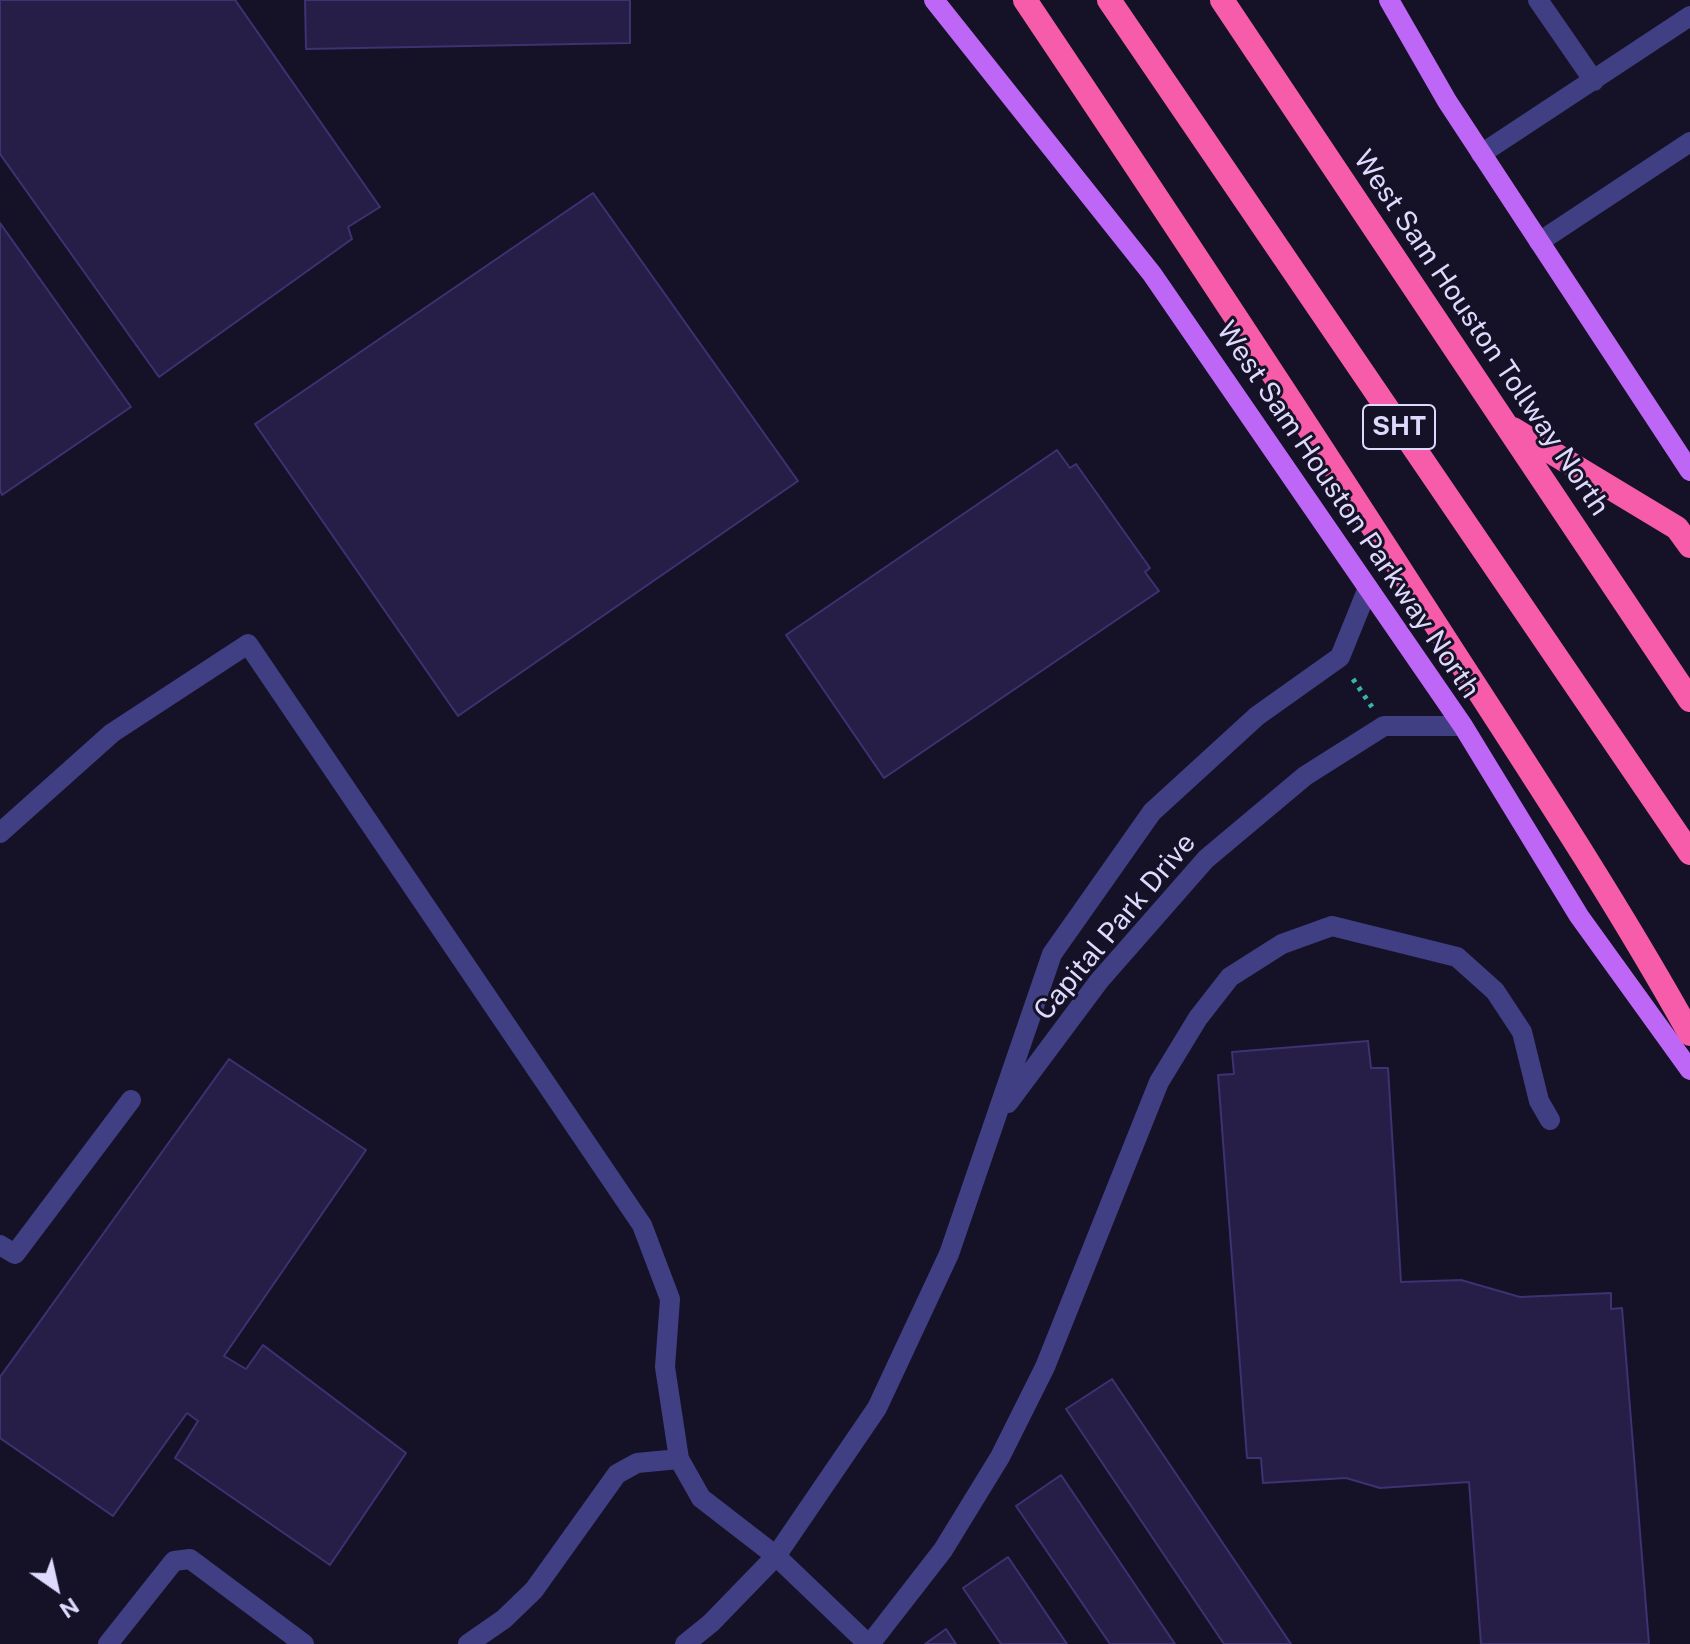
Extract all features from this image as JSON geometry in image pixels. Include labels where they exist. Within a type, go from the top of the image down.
[{"type":"highway","points":[[1025,0],[1231,307],[1461,664],[1649,960],[1690,1034]]},
{"type":"highway","name":"SHT","points":[[1109,0],[1690,853]]},
{"type":"highway","name":"West Sam Houston Tollway North","points":[[1222,0],[1690,700]]},
{"type":"highway","points":[[1506,425],[1677,528],[1690,546]]},
{"type":"main road","name":"West Sam Houston Parkway North","points":[[934,0],[1152,274],[1463,726],[1579,916],[1690,1070]]},
{"type":"main road","points":[[1389,0],[1481,154],[1690,471]]},
{"type":"street","points":[[1538,0],[1594,81]]},
{"type":"street","points":[[1481,154],[1690,16]]},
{"type":"street","points":[[1539,242],[1690,142]]},
{"type":"street","name":"Capital Park Drive","points":[[685,1644],[711,1623],[776,1556],[877,1408],[949,1254],[1052,954],[1152,812],[1257,716],[1340,657],[1368,588]]},
{"type":"street","points":[[0,833],[112,733],[248,644],[642,1225],[670,1299],[665,1367],[679,1459],[701,1498],[776,1556],[869,1644],[943,1550],[1000,1457],[1045,1367],[1159,1082],[1198,1018],[1230,977],[1282,944],[1332,926],[1457,957],[1495,991],[1522,1032],[1539,1101],[1550,1120]]},
{"type":"street","name":"Capital Park Drive","points":[[998,1116],[1099,981],[1206,859],[1239,831],[1305,776],[1384,726],[1463,726]]},
{"type":"street","points":[[0,1245],[15,1254],[131,1100]]},
{"type":"street","points":[[468,1644],[504,1619],[534,1590],[617,1474],[637,1463],[679,1459]]},
{"type":"street","points":[[108,1644],[174,1561],[190,1559],[304,1644]]},
{"type":"path","points":[[1349,672],[1374,711]]},
{"type":"building","points":[[0,0],[235,0],[380,207],[348,227],[352,239],[159,377],[0,154]]},
{"type":"building","points":[[305,0],[630,0],[630,43],[306,49]]},
{"type":"building","points":[[593,193],[798,481],[458,716],[255,424]]},
{"type":"building","points":[[0,223],[131,407],[2,495],[0,490]]},
{"type":"building","points":[[1057,450],[1070,468],[1076,464],[1150,568],[1145,572],[1159,591],[884,778],[786,635]]},
{"type":"building","points":[[1368,1041],[1371,1068],[1388,1068],[1401,1282],[1461,1280],[1520,1297],[1611,1293],[1611,1309],[1622,1308],[1649,1644],[1481,1644],[1469,1482],[1380,1488],[1346,1478],[1263,1483],[1261,1458],[1247,1458],[1218,1075],[1234,1074],[1232,1052]]},
{"type":"building","points":[[229,1059],[366,1150],[224,1356],[246,1369],[263,1345],[406,1453],[330,1565],[175,1458],[198,1421],[187,1413],[113,1516],[0,1438],[0,1377]]},
{"type":"building","points":[[1112,1379],[1291,1644],[1224,1644],[1066,1409]]},
{"type":"building","points":[[1061,1475],[1175,1644],[1110,1644],[1016,1506]]},
{"type":"building","points":[[1008,1557],[1067,1644],[1001,1644],[963,1588]]},
{"type":"building","points":[[946,1629],[956,1644],[925,1644]]}]
